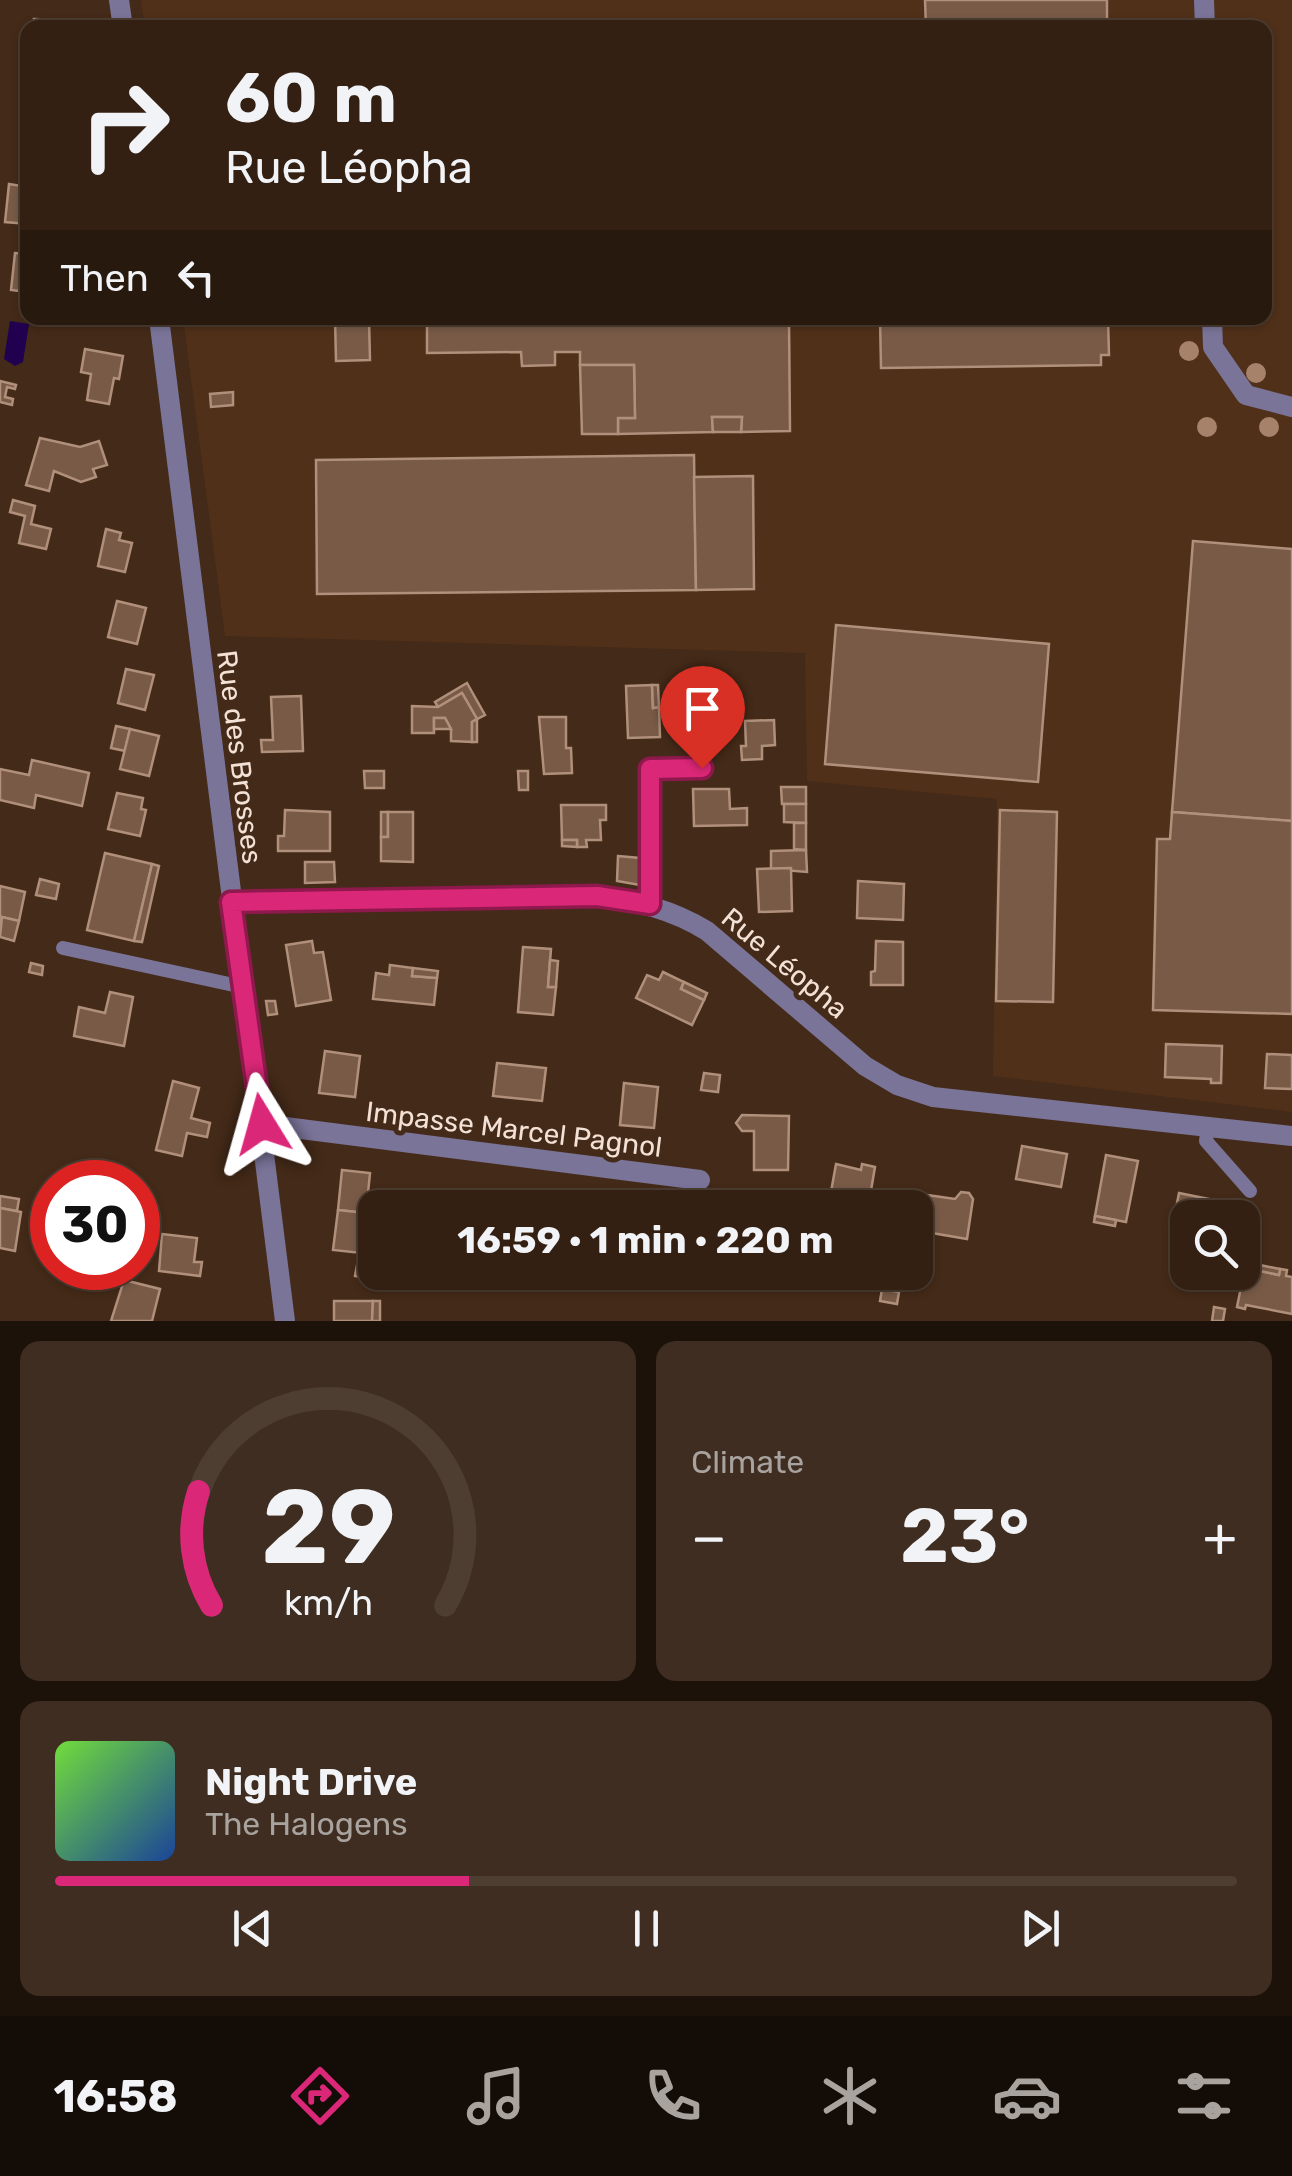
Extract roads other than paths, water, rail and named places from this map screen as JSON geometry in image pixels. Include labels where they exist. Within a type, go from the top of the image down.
[{"type":"street","name":"Rue des Brosses","points":[[159,325],[285,1321]]},
{"type":"street","points":[[1212,325],[1213,347],[1246,396],[1292,407]]},
{"type":"street","points":[[650,904],[650,769],[702,768]]},
{"type":"street","name":"Rue Léopha","points":[[231,902],[597,896],[650,904],[681,915],[707,931],[864,1066],[897,1085],[933,1097],[1292,1136]]},
{"type":"street","name":"Impasse Marcel Pagnol","points":[[262,1124],[700,1180]]},
{"type":"lane","points":[[63,948],[242,986]]},
{"type":"lane","points":[[1208,1127],[1206,1141],[1250,1191]]}]
